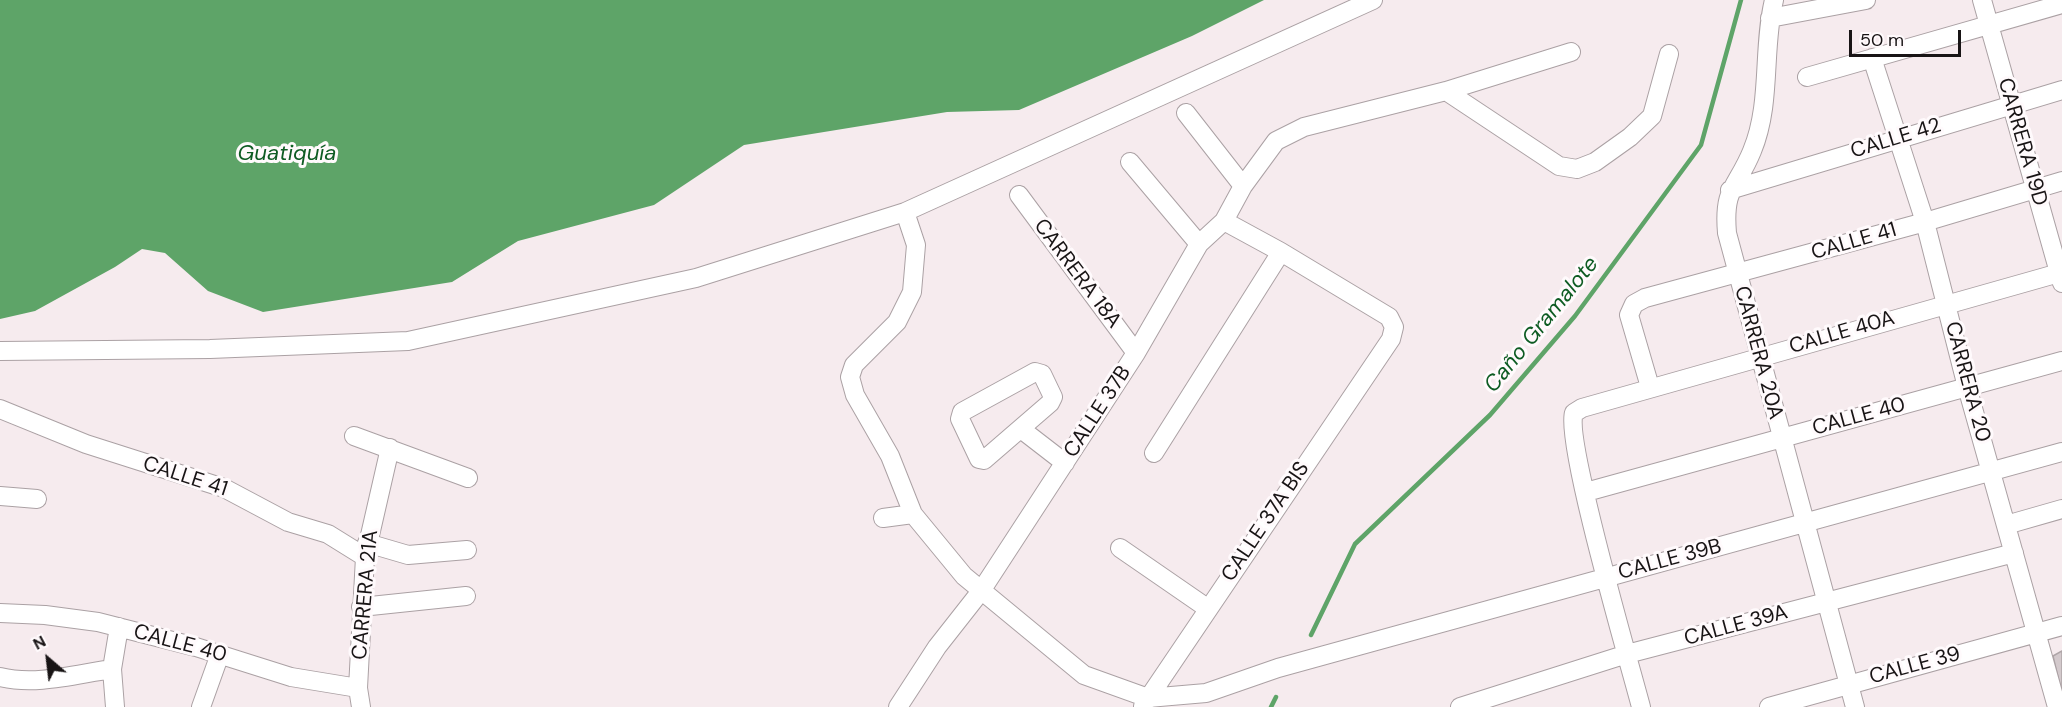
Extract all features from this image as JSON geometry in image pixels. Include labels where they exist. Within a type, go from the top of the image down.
[{"type":"street","points":[[0,351],[210,348],[408,341],[696,279],[905,212],[1373,0]]},
{"type":"street","name":"CARRERA 20A","points":[[1774,0],[1770,18],[1760,127],[1752,152],[1730,190],[1725,207],[1737,275],[1855,707]]},
{"type":"street","points":[[1770,18],[1866,0]]},
{"type":"street","name":"CARRERA 19D","points":[[1982,0],[2061,278]]},
{"type":"street","points":[[1807,77],[2062,4]]},
{"type":"street","name":"CALLE 37B","points":[[898,707],[937,647],[981,591],[1065,463],[1136,353],[1199,244],[1224,221],[1243,186],[1276,141],[1304,127],[1446,90],[1571,51]]},
{"type":"street","points":[[1446,90],[1559,166],[1577,169],[1595,162],[1630,137],[1652,116],[1669,54]]},
{"type":"street","name":"CARRERA 20","points":[[1872,58],[1925,222],[1967,387],[2057,707]]},
{"type":"street","name":"CALLE 42","points":[[1730,190],[2062,90]]},
{"type":"street","points":[[1186,113],[1243,186]]},
{"type":"street","points":[[1130,162],[1199,244]]},
{"type":"street","name":"CALLE 41","points":[[1650,387],[1629,315],[1634,304],[1645,298],[1737,275],[2062,181]]},
{"type":"street","name":"CARRERA 18A","points":[[1019,195],[1136,353]]},
{"type":"street","points":[[905,212],[916,245],[912,292],[897,322],[854,365],[850,377],[855,395],[890,456],[913,514],[964,576],[1084,675],[1145,702]]},
{"type":"street","points":[[1154,453],[1281,252],[1224,221]]},
{"type":"street","name":"CALLE 37A BIS","points":[[1145,702],[1391,339],[1394,327],[1389,316],[1281,252]]},
{"type":"street","name":"CALLE 40A","points":[[1586,492],[1572,430],[1574,413],[1582,408],[1946,304],[2061,278]]},
{"type":"street","name":"CALLE 40","points":[[1586,492],[2062,361]]},
{"type":"street","points":[[1039,372],[1053,397],[1021,429],[984,460],[975,455],[960,419],[968,407],[1039,372]]},
{"type":"street","name":"CALLE 41","points":[[0,409],[116,455],[224,488],[288,522],[328,534],[366,550],[408,555],[467,550]]},
{"type":"street","points":[[1021,429],[1065,463]]},
{"type":"street","points":[[354,436],[468,478]]},
{"type":"street","name":"CARRERA 21A","points":[[361,707],[358,688],[366,550],[390,448]]},
{"type":"street","name":"CALLE 39B","points":[[1145,702],[1206,693],[1278,668],[2062,452]]},
{"type":"street","points":[[1586,492],[1641,707]]},
{"type":"street","points":[[0,496],[37,499]]},
{"type":"street","points":[[2006,525],[2062,509]]},
{"type":"street","points":[[884,518],[913,514]]},
{"type":"street","points":[[1120,548],[1207,608]]},
{"type":"street","name":"CALLE 39A","points":[[1460,707],[1628,654],[2014,553]]},
{"type":"street","points":[[361,607],[466,596]]},
{"type":"street","name":"CALLE 40","points":[[0,613],[75,618],[119,627],[220,654],[291,677],[358,688]]},
{"type":"street","name":"CALLE 39","points":[[1769,707],[1848,683],[2062,626]]},
{"type":"street","points":[[115,707],[112,669],[119,627]]},
{"type":"street","points":[[201,707],[220,654]]},
{"type":"street","points":[[0,677],[16,682],[32,681],[112,669]]},
{"type":"water","name":"Guatiquía","points":[[0,0],[1264,0],[1192,36],[1019,110],[947,112],[744,145],[654,205],[518,241],[452,282],[263,312],[208,291],[165,253],[142,249],[115,267],[35,311],[0,319]]},
{"type":"building","points":[[2062,651],[2062,694],[2053,656]]},
{"type":"waterway","name":"Caño Gramalote","points":[[1311,635],[1355,544],[1490,415],[1575,316],[1701,145],[1741,0]]},
{"type":"waterway","name":"Caño Gramalote","points":[[1271,707],[1276,697]]}]
